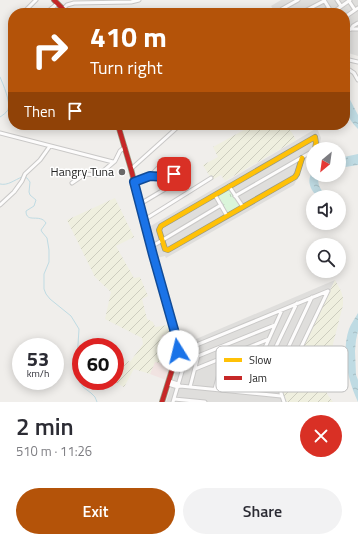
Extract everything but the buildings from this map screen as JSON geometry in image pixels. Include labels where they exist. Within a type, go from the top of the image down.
[{"type":"street","points":[[28,8],[36,0]]},
{"type":"street","points":[[64,8],[74,3],[131,2],[139,0]]},
{"type":"street","points":[[284,8],[298,0]]},
{"type":"street","points":[[310,8],[324,0],[329,8]]},
{"type":"street","points":[[337,0],[341,6]]},
{"type":"street","points":[[338,8],[349,0],[357,9]]},
{"type":"street","points":[[351,29],[358,23]]},
{"type":"street","points":[[351,29],[358,29]]},
{"type":"street","points":[[350,70],[354,73],[358,80]]},
{"type":"street","points":[[120,130],[178,343],[177,354],[162,402]]},
{"type":"street","points":[[131,169],[174,130]]},
{"type":"street","points":[[0,133],[113,162]]},
{"type":"street","points":[[306,142],[315,137],[316,142]]},
{"type":"street","points":[[302,158],[296,176],[168,250],[164,248],[159,230],[161,226],[306,142]]},
{"type":"street","points":[[0,205],[14,192],[25,174],[40,160],[50,146]]},
{"type":"street","points":[[72,183],[85,174],[99,174],[116,159],[120,151],[125,147]]},
{"type":"street","points":[[235,196],[306,155]]},
{"type":"street","points":[[150,176],[159,166]]},
{"type":"street","points":[[134,182],[150,176],[165,177],[180,171]]},
{"type":"street","points":[[144,220],[211,178]]},
{"type":"street","points":[[140,204],[182,179]]},
{"type":"street","points":[[229,186],[242,207]]},
{"type":"street","points":[[214,195],[228,216]]},
{"type":"street","points":[[151,247],[221,205]]},
{"type":"street","points":[[205,402],[174,401],[189,348],[328,291],[302,346]]},
{"type":"street","points":[[289,346],[312,298]]},
{"type":"street","points":[[277,346],[298,303]]},
{"type":"street","points":[[266,346],[282,310]]},
{"type":"street","points":[[223,346],[275,325]]},
{"type":"street","points":[[252,346],[269,339]]},
{"type":"street","points":[[190,387],[198,356],[216,349]]},
{"type":"street","points":[[195,369],[216,361]]},
{"type":"street","points":[[169,382],[179,386],[215,389],[216,385]]},
{"type":"street","points":[[245,392],[282,396]]},
{"type":"street","points":[[281,392],[284,402]]},
{"type":"shaded area","points":[[281,0],[358,0],[358,56],[350,54],[350,8],[272,8],[271,6]]},
{"type":"shaded area","points":[[314,130],[318,130],[321,138],[320,142],[306,142],[306,158],[303,162],[294,185],[166,258],[165,256],[157,258],[149,227]]},
{"type":"shaded area","points":[[335,280],[304,346],[216,346],[216,392],[282,392],[287,402],[166,402],[171,387],[173,387],[175,381],[173,380],[181,356],[182,345]]},
{"type":"shaded area","points":[[171,334],[174,352],[166,380],[150,374],[155,361],[164,352],[162,335]]},
{"type":"green space","points":[[244,130],[290,130],[296,140],[225,181],[221,175],[212,180],[203,165],[218,157],[213,147]]},
{"type":"green space","points":[[229,189],[240,206],[228,214],[217,196]]},
{"type":"green space","points":[[115,198],[134,237],[116,246],[134,278],[140,277],[148,296],[142,299],[147,319],[153,322],[155,327],[168,325],[171,334],[162,335],[164,352],[160,363],[155,362],[150,374],[134,369],[124,387],[124,359],[130,362],[143,344],[142,338],[105,319],[111,292],[95,277],[67,220]]},
{"type":"green space","points":[[335,280],[341,291],[343,305],[333,346],[304,346]]},
{"type":"green space","points":[[282,392],[327,392],[333,402],[287,402]]},
{"type":"water","points":[[350,100],[358,115],[358,129],[350,120]]},
{"type":"water","points":[[358,154],[358,165],[346,167],[346,157]]},
{"type":"water","points":[[309,182],[318,182],[322,190],[312,190]]},
{"type":"water","points":[[358,313],[358,331],[355,351],[356,375],[358,380],[358,402],[351,385],[348,371],[348,346],[346,346],[349,329]]},
{"type":"waterway","points":[[0,77],[8,102]]},
{"type":"waterway","points":[[0,117],[8,110]]},
{"type":"waterway","points":[[0,184],[8,183],[22,177]]},
{"type":"waterway","points":[[24,177],[30,182],[29,192],[30,195],[36,200],[34,206],[26,211],[27,215],[31,218],[43,220],[46,223],[41,230],[47,238],[49,250],[49,262],[44,274],[44,289],[50,299],[71,316],[79,329],[77,360],[80,382],[83,387],[95,397],[97,402]]},
{"type":"traffic: slow","points":[[306,142],[315,137],[316,142]]},
{"type":"traffic: slow","points":[[302,158],[295,177],[168,250],[165,249],[159,230],[161,226],[306,142]]},
{"type":"traffic: jam","points":[[54,0],[62,8]]},
{"type":"traffic: jam","points":[[119,130],[178,343],[177,354],[162,402]]},
{"type":"place","name":"Hangry Tuna","points":[[122,172]]},
{"type":"route","points":[[174,174],[165,177],[150,176],[134,182],[177,340],[178,351]]}]
